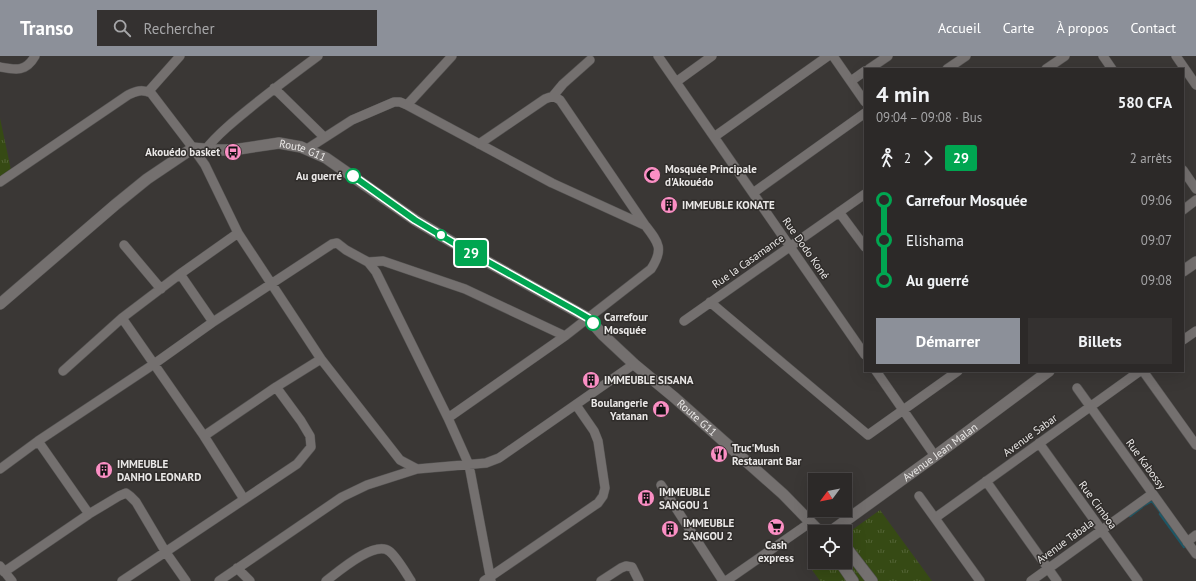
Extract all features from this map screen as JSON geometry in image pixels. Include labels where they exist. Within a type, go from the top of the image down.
[{"type":"street","points":[[0,67],[18,69],[27,66],[35,56]]},
{"type":"street","points":[[148,92],[180,56]]},
{"type":"street","points":[[205,150],[216,136],[274,88],[318,56]]},
{"type":"street","points":[[407,105],[452,56]]},
{"type":"street","name":"Rue Dodo Koné","points":[[658,56],[864,354]]},
{"type":"street","points":[[676,82],[712,56]]},
{"type":"street","points":[[714,137],[828,56]]},
{"type":"street","points":[[833,56],[864,100]]},
{"type":"street","points":[[870,68],[888,56]]},
{"type":"street","points":[[948,68],[966,56]]},
{"type":"street","points":[[1047,68],[1064,56]]},
{"type":"street","points":[[1103,56],[1111,68]]},
{"type":"street","points":[[1176,56],[1196,85]]},
{"type":"street","points":[[479,144],[545,98],[553,96],[563,84],[590,60]]},
{"type":"street","points":[[851,81],[864,72]]},
{"type":"street","points":[[274,88],[324,137]]},
{"type":"street","points":[[0,182],[128,95],[136,91],[148,92],[155,97],[205,165],[238,233],[321,359],[400,460],[417,469]]},
{"type":"street","points":[[448,418],[565,336],[651,269],[657,260],[659,250],[656,239],[560,100],[553,96]]},
{"type":"street","points":[[307,149],[352,120],[385,105],[400,102],[552,183],[645,225]]},
{"type":"street","points":[[753,193],[864,114]]},
{"type":"street","name":"Route G11","points":[[193,148],[205,150],[233,150],[279,144],[301,147],[326,158],[415,220],[588,318],[603,335],[634,364],[675,398],[782,494],[814,525]]},
{"type":"street","points":[[0,304],[120,200],[147,179],[193,148]]},
{"type":"street","points":[[1184,171],[1196,189]]},
{"type":"street","name":"Rue la Casamance","points":[[684,321],[864,195]]},
{"type":"street","points":[[1184,209],[1196,200]]},
{"type":"street","points":[[839,212],[864,246]]},
{"type":"street","points":[[63,371],[122,318],[180,274],[238,233]]},
{"type":"street","points":[[0,469],[38,441],[154,364],[213,322],[271,285],[310,257],[335,243],[338,243],[346,250],[368,262],[376,272],[448,418],[469,465],[488,580],[598,503],[603,496],[605,488],[598,441],[594,431],[576,405]]},
{"type":"street","points":[[124,245],[161,289]]},
{"type":"street","points":[[368,262],[382,261],[465,289],[565,336]]},
{"type":"street","points":[[1184,271],[1196,262]]},
{"type":"street","points":[[180,274],[213,322]]},
{"type":"street","points":[[710,302],[868,435],[955,372]]},
{"type":"street","points":[[122,318],[204,436],[244,499]]},
{"type":"street","points":[[1184,339],[1196,331]]},
{"type":"street","points":[[204,436],[276,387],[321,359]]},
{"type":"street","points":[[219,581],[349,493],[367,485],[417,469],[486,463],[499,458],[634,364]]},
{"type":"street","points":[[877,372],[935,456]]},
{"type":"street","name":"Avenue Jean Malan","points":[[840,525],[1048,372]]},
{"type":"street","name":"Avenue Sabar","points":[[935,518],[1139,372]]},
{"type":"street","points":[[1144,372],[1196,445]]},
{"type":"street","points":[[122,581],[297,464],[311,446],[310,436],[276,387]]},
{"type":"street","name":"Rue Kabossy","points":[[1077,388],[1196,554]]},
{"type":"street","points":[[38,441],[89,514]]},
{"type":"street","name":"Rue Cimboa","points":[[1039,443],[1138,581]]},
{"type":"street","points":[[986,481],[1057,581]]},
{"type":"street","points":[[661,486],[724,581],[811,522]]},
{"type":"street","points":[[12,581],[2,569],[118,496],[126,493],[136,502],[165,551],[186,581]]},
{"type":"street","name":"Avenue Tabala","points":[[1031,581],[1152,494]]},
{"type":"street","points":[[919,496],[980,581]]},
{"type":"street","points":[[1187,542],[1196,535]]},
{"type":"street","points":[[326,581],[365,553],[376,549],[386,548],[391,552],[411,581]]},
{"type":"street","points":[[852,555],[872,581]]},
{"type":"street","points":[[601,581],[626,566],[632,568],[640,581]]},
{"type":"street","points":[[237,568],[250,581]]},
{"type":"street","points":[[845,569],[853,581]]},
{"type":"green space","points":[[0,118],[11,170],[0,177]]},
{"type":"green space","points":[[880,510],[932,581],[820,581],[811,569],[852,569],[852,530]]},
{"type":"waterway","points":[[1141,507],[1152,501],[1162,514]]},
{"type":"waterway","points":[[1130,516],[1142,507]]},
{"type":"waterway","points":[[1160,514],[1184,547]]},
{"type":"bus line","name":"29","points":[[353,176],[415,220],[576,311],[588,318],[593,323]]},
{"type":"place","name":"Akouédo basket","points":[[233,152]]},
{"type":"place","name":"Mosquée Principale d'Akouédo","points":[[652,175]]},
{"type":"place","name":"Au guerré","points":[[353,176]]},
{"type":"place","name":"IMMEUBLE KONATE","points":[[669,205]]},
{"type":"place","name":"Carrefour Mosquée","points":[[593,323]]},
{"type":"place","name":"IMMEUBLE SISANA","points":[[591,380]]},
{"type":"place","name":"Boulangerie Yatanan","points":[[661,409]]},
{"type":"place","name":"Truc'Mush Restaurant Bar","points":[[719,454]]},
{"type":"place","name":"IMMEUBLE DANHO LEONARD","points":[[104,470]]},
{"type":"place","name":"IMMEUBLE SANGOU 1","points":[[646,498]]},
{"type":"place","name":"Cash express","points":[[776,527]]},
{"type":"place","name":"IMMEUBLE SANGOU 2","points":[[670,529]]}]
